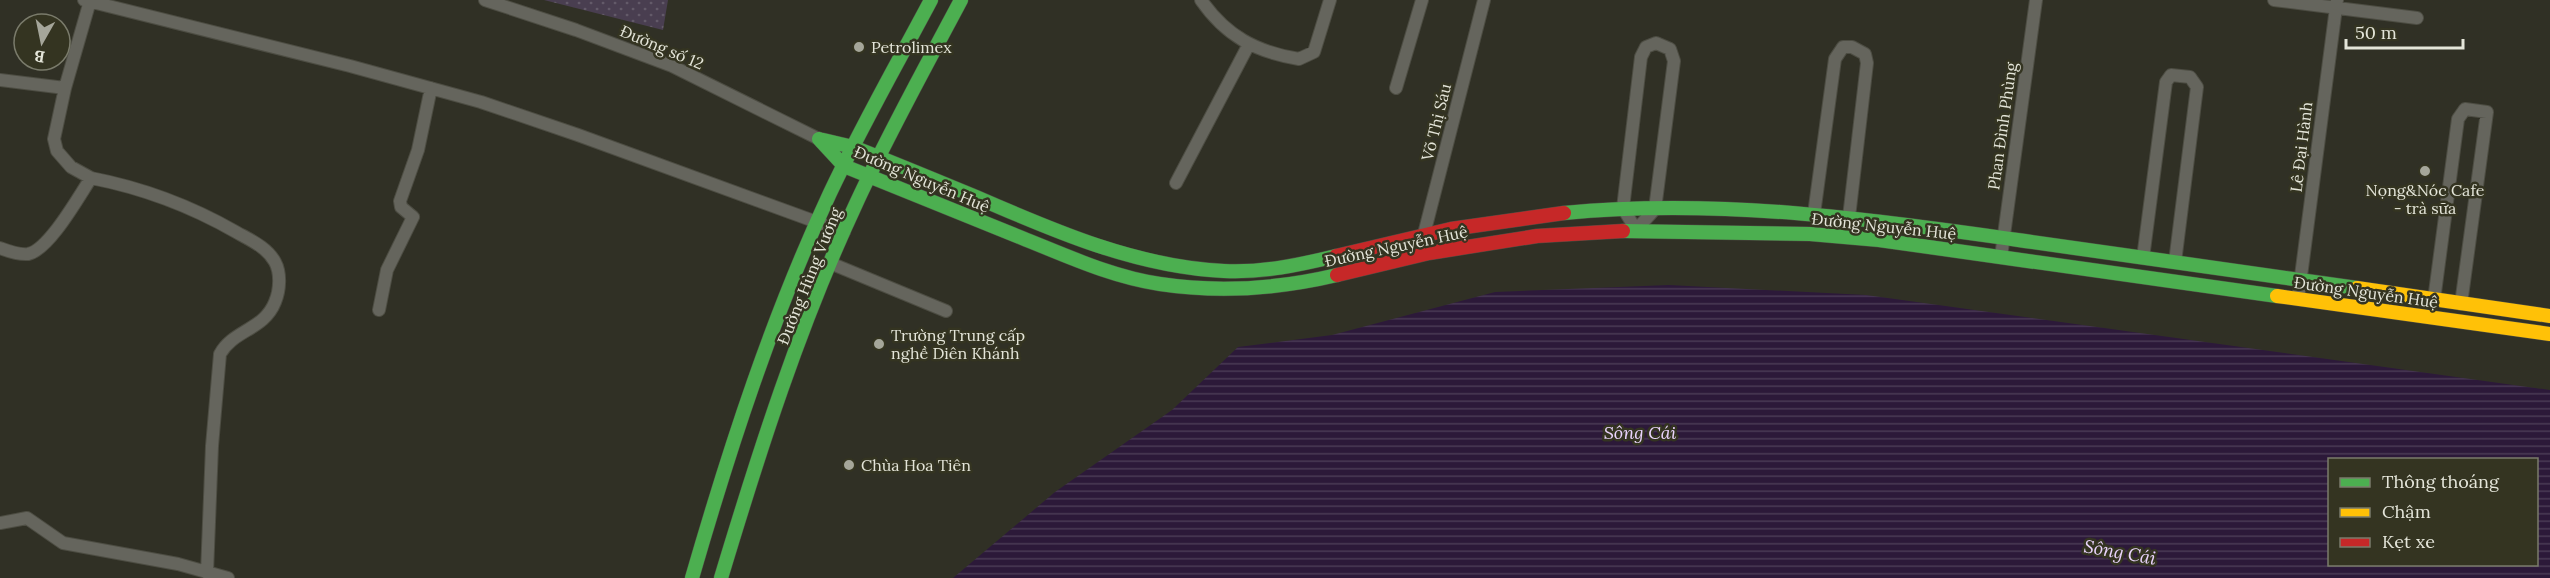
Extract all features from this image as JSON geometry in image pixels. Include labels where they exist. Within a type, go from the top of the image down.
[{"type":"main road","name":"Đường Hùng Vương","points":[[692,578],[753,384],[783,303],[817,221],[844,165],[931,0]]},
{"type":"main road","name":"Đường Hùng Vương","points":[[722,578],[752,473],[830,263],[878,157],[962,0]]},
{"type":"main road","name":"Đường Nguyễn Huệ","points":[[819,139],[853,147],[1065,234],[1116,252],[1165,264],[1222,271],[1254,271],[1291,267],[1424,234],[1537,216],[1623,208],[1814,214],[2003,238],[2550,316]]},
{"type":"main road","name":"Đường Nguyễn Huệ","points":[[819,139],[844,165],[869,176],[1110,273],[1160,284],[1221,289],[1286,286],[1429,253],[1537,236],[1636,230],[1810,234],[1879,240],[2550,334]]},
{"type":"street","name":"Đường số 12","points":[[485,0],[576,30],[672,66],[819,139]]},
{"type":"street","points":[[1201,0],[1225,28],[1248,44],[1299,58],[1314,52],[1330,0]]},
{"type":"street","points":[[1396,88],[1422,0]]},
{"type":"street","name":"Võ Thị Sáu","points":[[1429,253],[1424,234],[1484,0]]},
{"type":"street","name":"Phan Đình Phùng","points":[[2001,257],[2036,0]]},
{"type":"street","points":[[2274,0],[2336,4],[2417,18]]},
{"type":"street","points":[[207,573],[212,446],[220,354],[229,342],[252,329],[271,310],[278,294],[278,268],[270,254],[257,244],[204,214],[141,189],[91,178],[71,167],[54,146],[65,88],[87,1],[431,88],[578,135],[844,232]]},
{"type":"street","name":"Lê Đại Hành","points":[[2298,299],[2336,4]]},
{"type":"street","points":[[1656,43],[1670,49],[1674,61],[1655,209],[1636,230],[1623,208],[1641,57],[1646,47],[1656,43]]},
{"type":"street","points":[[1176,183],[1248,44]]},
{"type":"street","points":[[1814,214],[1835,58],[1843,47],[1852,47],[1865,54],[1867,63],[1849,217]]},
{"type":"street","points":[[2143,258],[2166,82],[2171,75],[2190,77],[2197,87],[2175,262]]},
{"type":"street","points":[[0,80],[65,88]]},
{"type":"street","points":[[379,309],[387,270],[413,217],[401,207],[400,198],[418,150],[431,88]]},
{"type":"street","points":[[2434,300],[2458,119],[2465,109],[2487,112],[2461,304]]},
{"type":"street","points":[[0,248],[27,254],[39,248],[91,178]]},
{"type":"street","points":[[830,263],[946,311]]},
{"type":"street","points":[[0,523],[27,518],[63,543],[178,564],[228,578]]},
{"type":"shaded area","points":[[544,0],[668,0],[663,30]]},
{"type":"water","name":"Sông Cái","points":[[1669,285],[1866,295],[2550,390],[2550,578],[953,578],[1055,492],[1172,410],[1238,347],[1332,335],[1495,292]]},
{"type":"traffic: fast","points":[[692,578],[737,431],[789,287],[842,168],[931,0]]},
{"type":"traffic: fast","points":[[721,578],[781,390],[835,251],[906,102],[961,0]]},
{"type":"traffic: fast","points":[[819,139],[844,166],[1073,259],[1142,281],[1182,287],[1227,289],[1293,284],[1337,275]]},
{"type":"traffic: fast","points":[[819,139],[853,147],[1066,234],[1160,263],[1224,271],[1252,271],[1280,268],[1336,256]]},
{"type":"traffic: fast","points":[[1564,213],[1680,208],[1795,213],[1910,225],[2357,288]]},
{"type":"traffic: fast","points":[[1623,231],[1810,234],[1879,240],[2277,296]]},
{"type":"traffic: slow","points":[[2357,288],[2550,316]]},
{"type":"traffic: slow","points":[[2277,296],[2550,334]]},
{"type":"traffic: jam","points":[[1336,256],[1451,229],[1564,213]]},
{"type":"traffic: jam","points":[[1337,275],[1429,253],[1537,236],[1623,231]]},
{"type":"place","name":"Petrolimex","points":[[859,47]]},
{"type":"place","name":"Nọng&Nóc Cafe - trà sữa","points":[[2425,171]]},
{"type":"place","name":"Trường Trung cấp nghề Diên Khánh","points":[[879,344]]},
{"type":"place","name":"Chùa Hoa Tiên","points":[[849,465]]}]
